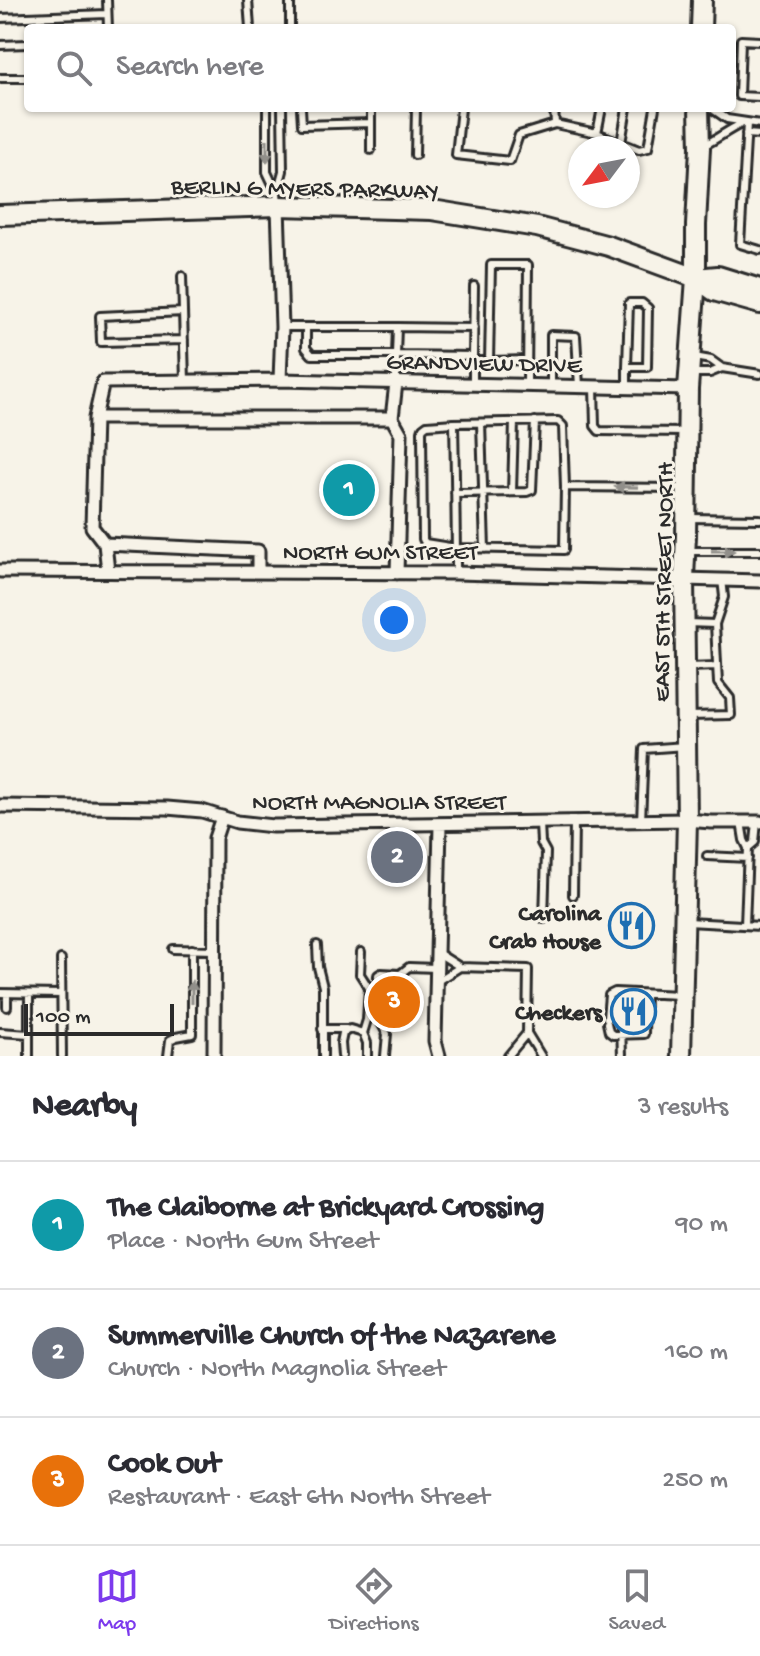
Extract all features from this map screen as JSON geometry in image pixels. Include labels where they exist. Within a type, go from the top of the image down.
[{"type":"main road","points":[[701,24],[702,0]]},
{"type":"main road","name":"EAST 5TH STREET NORTH","points":[[681,1056],[687,820],[684,578],[699,112]]},
{"type":"main road","name":"BERLIN G MYERS PARKWAY","points":[[0,215],[277,199],[432,210],[537,227],[609,246],[696,278],[714,291],[760,304]]},
{"type":"main road","name":"BERLIN G MYERS PARKWAY","points":[[696,278],[718,276],[760,289]]},
{"type":"street","points":[[277,199],[282,327],[280,380]]},
{"type":"street","name":"GRANDVIEW DRIVE","points":[[95,418],[103,382],[280,380],[627,387],[689,373]]},
{"type":"street","points":[[396,383],[392,418],[401,434],[397,573]]},
{"type":"street","points":[[108,571],[105,544],[92,527],[95,418],[392,418]]},
{"type":"street","points":[[105,544],[258,551],[258,572]]},
{"type":"street","name":"NORTH GUM STREET","points":[[0,571],[456,573],[760,581]]},
{"type":"street","name":"NORTH MAGNOLIA STREET","points":[[0,806],[167,808],[202,811],[237,822],[273,826],[687,820],[759,822]]},
{"type":"street","points":[[214,1056],[215,838],[222,817]]},
{"type":"street","points":[[439,1056],[435,1041],[440,825]]},
{"type":"lane","points":[[107,0],[108,24]]},
{"type":"lane","points":[[248,0],[250,24]]},
{"type":"lane","points":[[290,0],[290,24]]},
{"type":"lane","points":[[0,18],[107,14]]},
{"type":"lane","points":[[760,41],[741,40],[739,96],[760,97]]},
{"type":"lane","points":[[0,45],[24,44]]},
{"type":"lane","points":[[0,78],[24,78]]},
{"type":"lane","points":[[267,112],[267,172],[277,199]]},
{"type":"lane","points":[[277,199],[283,171],[282,112]]},
{"type":"lane","points":[[301,112],[302,125],[371,123]]},
{"type":"lane","points":[[371,112],[371,150]]},
{"type":"lane","points":[[415,155],[416,112]]},
{"type":"lane","points":[[461,112],[456,155],[510,161],[519,135],[555,124],[604,136]]},
{"type":"lane","points":[[554,112],[555,124]]},
{"type":"lane","points":[[597,133],[601,112]]},
{"type":"lane","points":[[622,136],[626,112]]},
{"type":"lane","points":[[640,150],[648,148],[654,112]]},
{"type":"lane","points":[[717,112],[727,119],[760,124]]},
{"type":"lane","points":[[322,113],[323,124]]},
{"type":"lane","points":[[336,114],[336,124]]},
{"type":"lane","points":[[352,124],[353,114]]},
{"type":"lane","points":[[700,148],[745,123]]},
{"type":"lane","points":[[745,123],[740,244],[760,250]]},
{"type":"lane","points":[[746,134],[760,135]]},
{"type":"lane","points":[[489,361],[491,265],[528,265],[527,385]]},
{"type":"lane","points":[[182,276],[185,381]]},
{"type":"lane","points":[[473,384],[474,286]]},
{"type":"lane","points":[[627,367],[647,367],[648,308],[642,303],[629,303],[627,367],[627,387]]},
{"type":"lane","points":[[183,312],[100,316],[101,342],[184,340]]},
{"type":"lane","points":[[282,327],[474,328]]},
{"type":"lane","points":[[306,327],[306,348],[312,355],[527,360]]},
{"type":"lane","points":[[396,383],[397,327]]},
{"type":"lane","points":[[551,386],[551,335],[576,336],[579,386]]},
{"type":"lane","points":[[689,373],[711,360],[722,368],[760,374]]},
{"type":"lane","points":[[689,373],[710,373],[722,368]]},
{"type":"lane","points":[[594,387],[595,426],[599,431],[688,432]]},
{"type":"lane","points":[[455,493],[527,492],[533,488],[535,421]]},
{"type":"lane","points":[[512,492],[514,422]]},
{"type":"lane","points":[[514,422],[562,423],[564,550],[456,548],[425,543],[423,428],[454,423],[514,422]]},
{"type":"lane","points":[[454,423],[456,573]]},
{"type":"lane","points":[[481,423],[485,549]]},
{"type":"lane","points":[[565,487],[687,488]]},
{"type":"lane","points":[[686,518],[760,519]]},
{"type":"lane","points":[[685,551],[760,551]]},
{"type":"lane","points":[[685,716],[731,715],[730,698],[718,683],[715,624],[724,597],[722,579]]},
{"type":"lane","points":[[684,623],[715,624]]},
{"type":"lane","points":[[685,667],[717,666]]},
{"type":"lane","points":[[641,821],[644,749],[686,746]]},
{"type":"lane","points":[[573,895],[574,822]]},
{"type":"lane","points":[[741,822],[748,848],[745,925]]},
{"type":"lane","points":[[748,848],[755,842],[759,822]]},
{"type":"lane","points":[[540,823],[541,843],[546,852],[544,919]]},
{"type":"lane","points":[[707,856],[748,858]]},
{"type":"lane","points":[[685,922],[760,926]]},
{"type":"lane","points":[[317,945],[323,987],[323,1056]]},
{"type":"lane","points":[[173,949],[215,950]]},
{"type":"lane","points":[[168,1056],[170,1040],[192,1034],[192,949]]},
{"type":"lane","points":[[361,952],[360,974],[369,988],[363,1033],[367,1056]]},
{"type":"lane","points":[[437,952],[460,967],[528,969],[527,1033],[541,1056]]},
{"type":"lane","points":[[61,959],[62,1056]]},
{"type":"lane","points":[[385,1056],[387,1034],[378,1017],[378,975],[400,974],[409,967],[436,968]]},
{"type":"lane","points":[[436,982],[460,967]]},
{"type":"lane","points":[[645,994],[644,1034],[613,1035],[609,1032],[609,995],[615,992],[683,995]]},
{"type":"lane","points":[[622,1056],[624,993]]},
{"type":"lane","points":[[7,1007],[4,994],[61,994]]},
{"type":"lane","points":[[29,994],[29,1056]]},
{"type":"lane","points":[[322,1029],[350,1029],[363,1033]]},
{"type":"lane","points":[[342,1056],[343,1033],[350,1029]]},
{"type":"lane","points":[[4,1031],[29,1034]]},
{"type":"lane","points":[[508,1056],[527,1033]]},
{"type":"place","name":"The Claiborne at Brickyard Crossing","points":[[349,490]]},
{"type":"place","name":"Summerville Church of the Nazarene","points":[[397,857]]},
{"type":"place","name":"Carolina Crab House","points":[[632,926]]},
{"type":"place","name":"Cook Out","points":[[394,1002]]},
{"type":"place","name":"Checkers","points":[[633,1011]]}]
